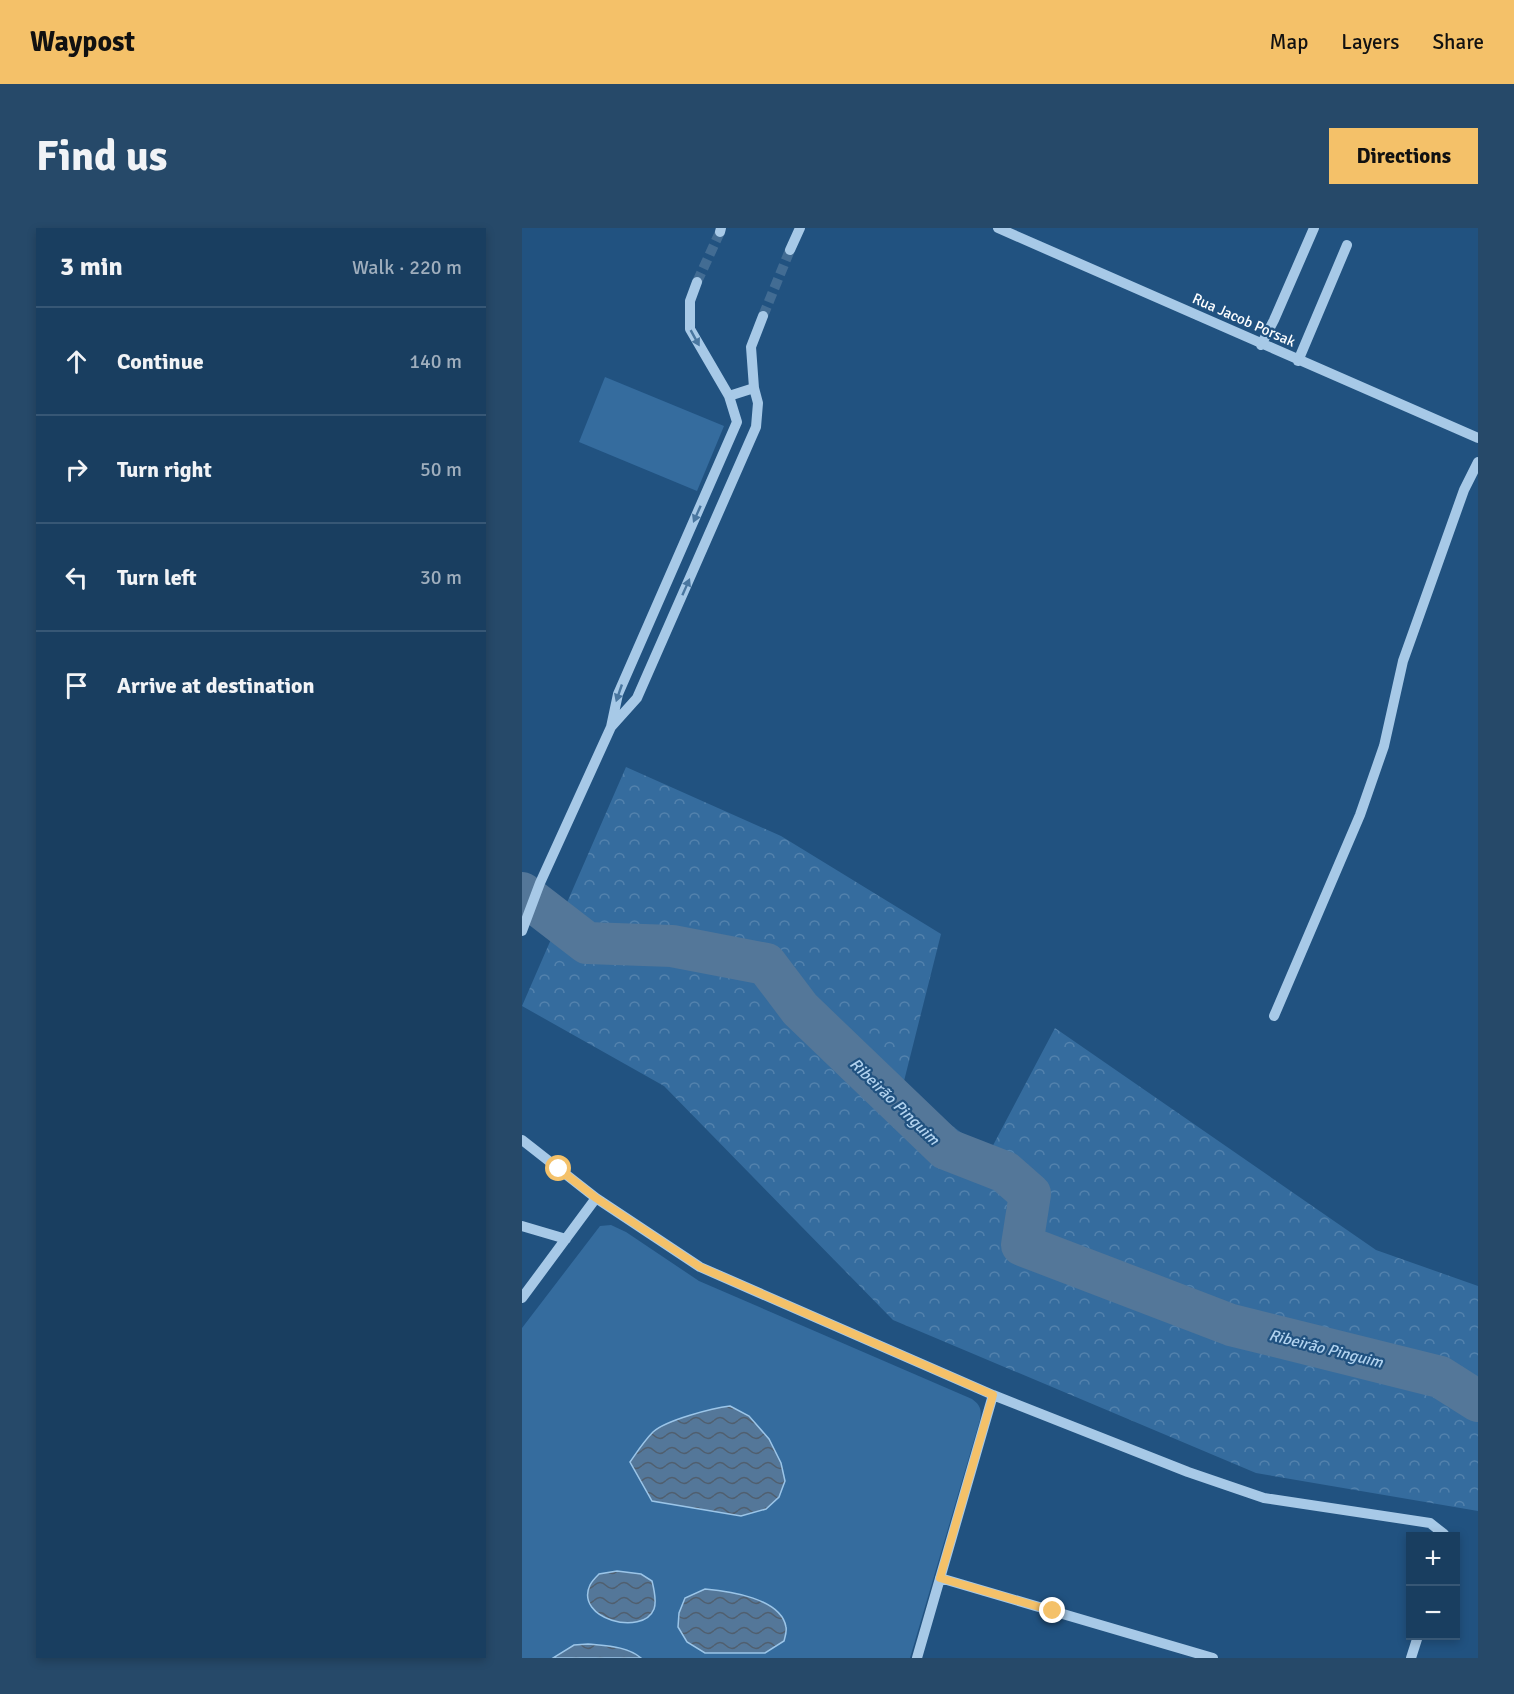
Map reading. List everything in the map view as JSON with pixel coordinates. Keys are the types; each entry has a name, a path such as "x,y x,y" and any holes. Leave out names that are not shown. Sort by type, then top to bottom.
{"street":[{"name":"Rua Jacob Porsak","path":"998,228 1478,438"},
{"path":"1261,345 1314,228"},
{"path":"790,250 798,229"},
{"path":"1298,361 1347,245"},
{"path":"523,930 540,883 611,727 618,694 737,422 729,396 690,329 690,301 697,282"},
{"path":"611,727 637,698 756,427 758,403 754,388 751,347 762,316"},
{"path":"729,396 754,388"},
{"path":"1274,1016 1360,815 1384,746 1403,661 1464,490 1478,462"},
{"path":"522,1140 596,1198 700,1267 993,1395 1188,1472 1264,1498 1430,1523 1441,1532"},
{"path":"522,1298 596,1198"},
{"path":"522,1226 566,1239"},
{"path":"917,1658 993,1395"},
{"path":"940,1578 1213,1658"},
{"path":"1411,1658 1416,1640"}],"green space":[{"path":"605,377 724,426 697,491 579,442"},
{"path":"626,767 781,836 941,934 902,1089 989,1153 1055,1028 1376,1250 1478,1286 1478,1511 1256,1473 893,1320 664,1086 522,1006"},
{"path":"611,1225 626,1232 699,1281 972,1399 979,1405 980,1420 910,1658 522,1658 522,1328 600,1226"}],"water":[{"path":"730,1406 749,1416 769,1439 781,1463 785,1481 779,1497 766,1509 741,1516 652,1501 630,1462 647,1439 653,1432 668,1423"},
{"path":"617,1571 641,1574 652,1581 655,1606 647,1617 637,1622 625,1623 600,1615 592,1607 588,1597 592,1582 599,1574"},
{"path":"705,1589 739,1594 774,1609 782,1617 786,1627 784,1641 765,1653 705,1653 687,1642 678,1627 679,1613 685,1598"},
{"path":"588,1644 623,1649 641,1658 553,1658 574,1645"}],"waterway":[{"name":"Ribeirão Pinguim","path":"522,893 587,943 672,946 766,964 800,1009 946,1149 1005,1172 1030,1194 1022,1245 1231,1325 1440,1377 1478,1401"}],"tunnel":[{"path":"697,282 720,232"},
{"path":"763,316 790,250"}],"route":[{"path":"559,1169 596,1198 700,1267 993,1395 940,1578 1053,1611"}]}
